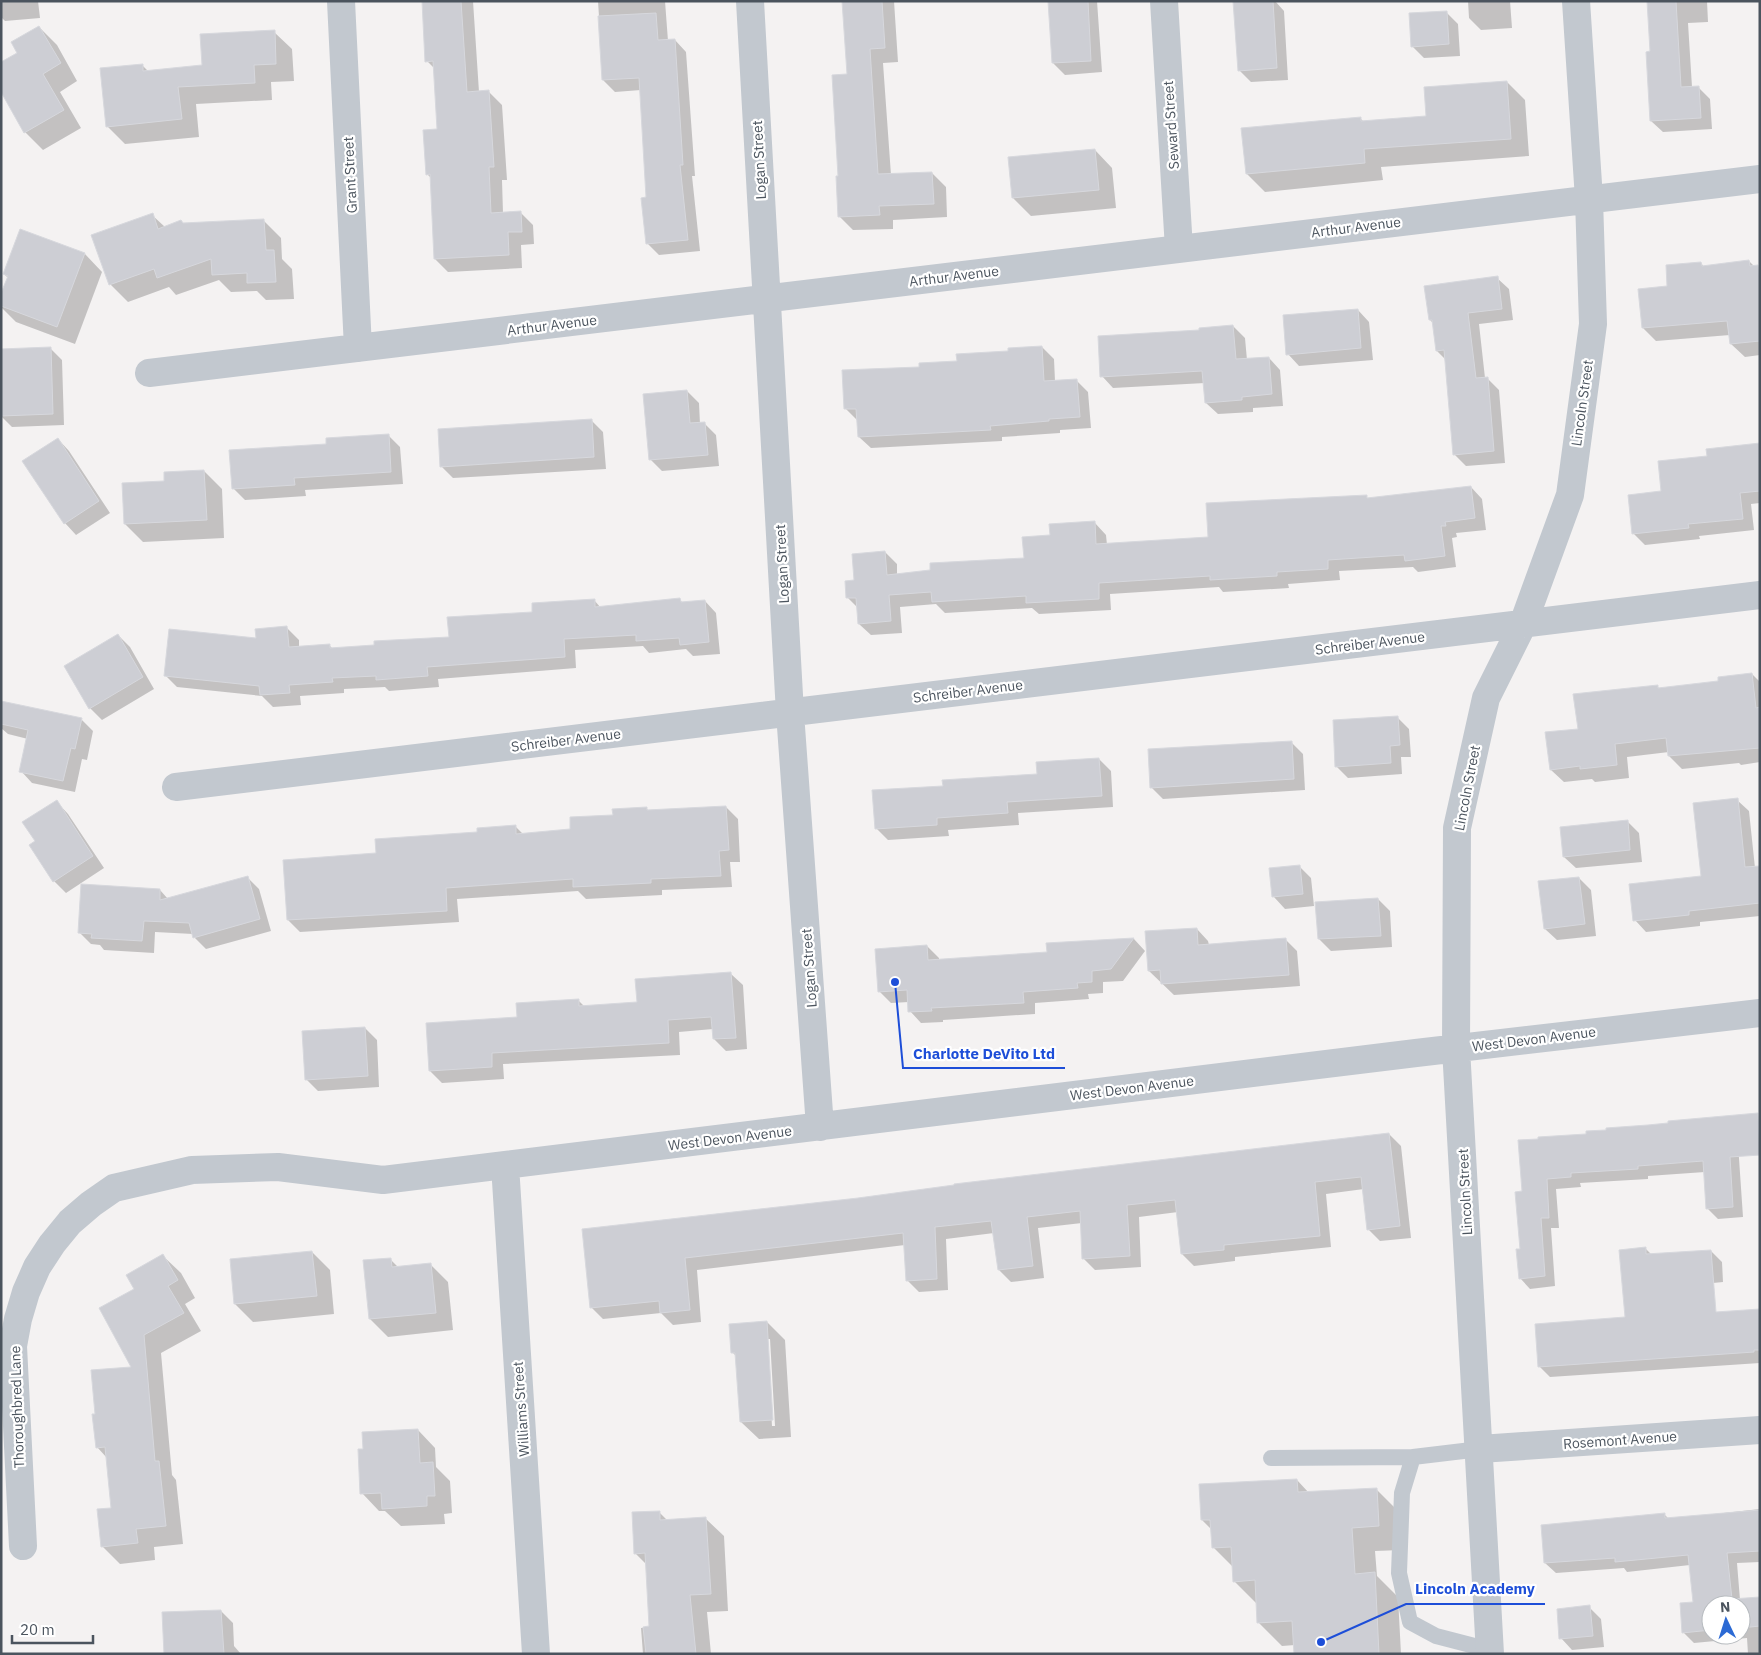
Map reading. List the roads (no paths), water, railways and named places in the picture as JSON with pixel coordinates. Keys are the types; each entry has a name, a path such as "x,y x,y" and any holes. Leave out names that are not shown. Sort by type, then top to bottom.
{"street":[{"name":"Grant Street","path":"341,1 358,348"},
{"name":"Logan Street","path":"750,1 790,713 820,1127"},
{"name":"Seward Street","path":"1164,1 1179,249"},
{"name":"Lincoln Street","path":"1490,1652 1456,1048 1457,828 1486,698 1523,624 1570,495 1593,324 1589,199 1576,1"},
{"name":"Arthur Avenue","path":"149,373 1760,178"},
{"name":"Schreiber Avenue","path":"176,787 1760,594"},
{"name":"West Devon Avenue","path":"505,1165 1456,1048 1760,1013"},
{"name":"Thoroughbred Lane","path":"23,1546 13,1346 18,1318 26,1292 37,1267 70,1222 91,1204 114,1188 192,1170 278,1167 383,1180 505,1165"},
{"name":"Williams Street","path":"505,1165 536,1654"},
{"name":"Rosemont Avenue","path":"1480,1449 1760,1430"}],"lane":[{"path":"1271,1458 1413,1457 1480,1449"},
{"path":"1413,1457 1402,1493 1399,1573 1410,1622 1436,1636 1490,1652"}],"place":[{"name":"Charlotte DeVito Ltd","path":"895,982"},
{"name":"Lincoln Academy","path":"1321,1642"}]}
